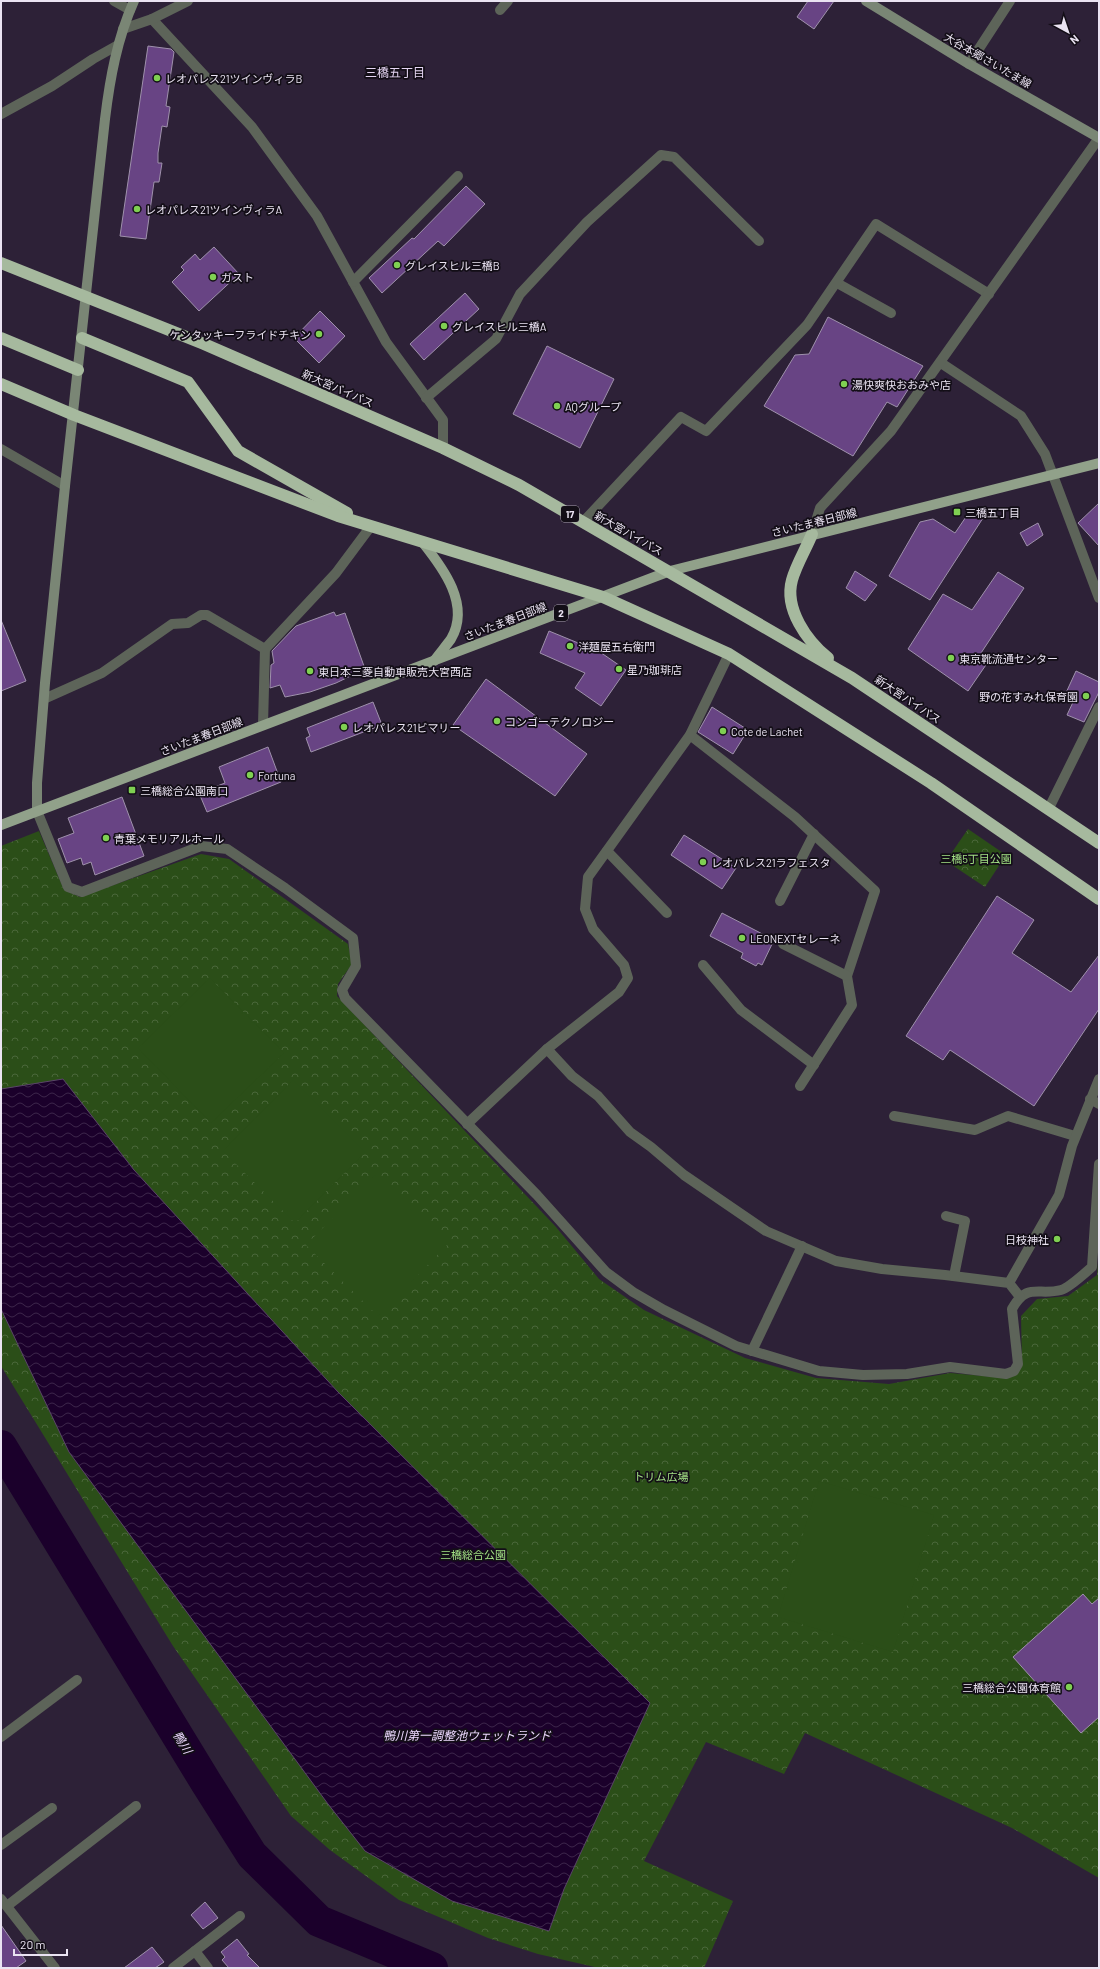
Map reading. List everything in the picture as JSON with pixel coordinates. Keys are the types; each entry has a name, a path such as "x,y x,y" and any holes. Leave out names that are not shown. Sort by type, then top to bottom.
{"highway":[{"name":"新大宮バイパス","path":"1,263 204,344 443,448 519,485 584,521 852,678 1049,808 1099,843"},
{"path":"1,338 78,370"},
{"path":"82,338 188,382 238,451 371,526"},
{"path":"1,384 74,415 338,516 603,597 729,654 931,783 1099,899"},
{"path":"812,534 792,580 792,606 802,628 819,651 852,678"}],"main road":[{"name":"さいたま春日部線","path":"1,825 670,571 812,534 1099,463"},
{"path":"424,543 445,571 453,586 456,604 457,622 451,638 434,661"}],"street":[{"path":"114,1 132,5 118,45 106,112 74,415 65,486 37,783 37,811 68,887 75,891 82,892 201,846 227,849 303,901 353,938 356,966 342,990 345,998 537,1195 606,1272 632,1292 664,1310 736,1346 819,1372 863,1375 907,1374 950,1366 1006,1374 1014,1371 1018,1364 1012,1309 1020,1297 1032,1291 1062,1290 1092,1268 1099,1164"},
{"path":"123,29 152,19 188,1"},
{"path":"500,10 508,1"},
{"name":"大谷本郷さいたま線","path":"866,1 970,64 1099,138"},
{"path":"970,64 1010,1"},
{"path":"152,19 252,127 317,216 386,342 443,420 443,448"},
{"path":"1,114 52,86 93,59 118,45"},
{"path":"812,534 820,508 891,431 941,363 1099,138"},
{"path":"426,398 496,339 520,294 587,222 661,155 674,157 759,241"},
{"path":"353,282 458,176"},
{"path":"584,521 681,417 706,431 807,325 876,224 989,294"},
{"path":"837,283 891,313"},
{"path":"941,363 1021,416 1045,454 1099,598"},
{"path":"1,449 65,486"},
{"path":"264,725 264,649 336,573 371,526"},
{"path":"44,700 102,673 172,624 188,623 201,615 207,615 264,649"},
{"path":"467,1124 547,1050 619,992 628,978 624,965 593,929 585,909 588,877 690,735 729,654"},
{"path":"1049,808 1099,707"},
{"path":"690,735 795,817 875,891 847,976 852,1005 800,1086"},
{"path":"780,901 814,834"},
{"path":"607,851 667,913"},
{"path":"783,944 847,976"},
{"path":"703,965 741,1010 814,1065"},
{"path":"547,1050 572,1076 598,1096 630,1132 652,1147 684,1175 766,1230 844,1262 882,1269 1009,1283 1020,1297"},
{"path":"1009,1283 1059,1195 1075,1136 1099,1079"},
{"path":"1090,1099 1099,1104"},
{"path":"894,1116 975,1130 1008,1116 1075,1136"},
{"path":"946,1216 965,1222 954,1276"},
{"path":"752,1351 802,1246"},
{"path":"1,1737 77,1680"},
{"path":"55,1968 4,1902 136,1806"},
{"path":"1,1846 52,1808"},
{"path":"173,1968 240,1916"},
{"path":"195,1951 208,1968"}],"green space":[{"name":"三橋5丁目公園","path":"968,829 1006,855 985,887 946,861"},
{"name":"三橋総合公園","path":"39,831 64,890 80,897 201,854 229,859 348,944 352,964 338,984 337,996 556,1227 599,1279 644,1310 745,1358 816,1378 889,1384 950,1373 1006,1378 1022,1366 1021,1316 1037,1299 1068,1296 1097,1275 1099,1247 1099,1878 1012,1828 805,1733 784,1774 706,1742 644,1861 733,1901 704,1968 599,1968 538,1954 488,1938 399,1900 330,1850 291,1816 173,1646 1,1366 1,846"},
{"path":"210,978 284,1053 211,1123 138,1048"},
{"path":"293,1080 365,1152 295,1223 223,1151"},
{"path":"375,1175 447,1245 378,1316 306,1245"},
{"path":"819,1481 934,1515 893,1652 778,1617"}],"water":[{"name":"鴨川第一調整池ウェットランド","path":"63,1079 134,1170 338,1392 650,1703 564,1889 549,1931 452,1901 365,1851 328,1804 69,1452 1,1309 1,1089"}],"building":[{"path":"808,1 834,1 814,29 797,17"},
{"path":"148,46 171,49 174,52 166,106 170,107 167,127 162,126 158,153 158,163 162,163 159,182 154,182 146,239 120,236"},
{"path":"466,186 485,204 444,246 438,241 382,293 369,278 412,238 414,239"},
{"path":"214,247 239,274 199,311 172,282 184,270 181,267 195,254 200,260"},
{"name":"グレイスヒル三橋A","path":"465,293 479,309 424,360 410,344"},
{"path":"320,311 345,336 319,363 294,338"},
{"name":"湯快爽快おおみや店","path":"828,317 923,366 897,407 887,402 853,456 764,406 795,355 809,354"},
{"path":"547,346 614,379 580,448 513,414"},
{"path":"1099,503 1099,546 1078,523"},
{"path":"970,511 983,518 930,600 889,576 920,522 933,519 955,533"},
{"path":"1038,523 1043,535 1027,546 1020,533"},
{"path":"855,571 877,585 865,601 846,588"},
{"path":"998,572 1024,588 981,653 990,659 968,691 908,649 943,594 972,610"},
{"path":"334,612 336,616 345,613 365,669 336,683 310,692 285,697 280,685 270,688 271,665 274,663 272,651 296,626"},
{"path":"1,620 26,681 1,691"},
{"path":"549,631 600,652 626,670 601,706 575,688 585,673 540,653"},
{"path":"1076,671 1099,682 1099,692 1084,722 1067,715 1074,700 1065,695"},
{"path":"486,679 587,754 555,796 453,725"},
{"name":"レオパレス21ビマリー","path":"373,702 382,725 311,752 306,738 310,736 307,728"},
{"name":"Cote de Lachet","path":"712,707 748,730 733,754 698,732"},
{"name":"Fortuna","path":"268,747 281,782 207,812 199,793 225,783 219,767"},
{"path":"122,797 144,856 95,875 91,862 83,865 81,858 67,863 58,839 74,833 68,818"},
{"name":"レオパレス21ラフェスタ","path":"684,835 736,868 722,889 671,855"},
{"path":"997,896 1034,920 1012,953 1071,992 1099,955 1099,1009 1034,1106 950,1050 943,1060 906,1036"},
{"name":"LEONEXTセレーネ","path":"722,913 774,940 762,965 758,963 756,966 741,958 743,953 710,936"},
{"name":"三橋総合公園体育館","path":"1083,1594 1092,1604 1099,1598 1099,1717 1081,1733 1013,1657"},
{"path":"205,1902 218,1918 203,1929 191,1915"},
{"path":"1,1925 26,1961 16,1968 1,1968"},
{"path":"237,1939 249,1954 247,1955 260,1968 229,1968 222,1960 225,1957 221,1952"},
{"path":"152,1947 164,1962 155,1968 124,1968"}],"waterway":[{"name":"鴨川","path":"1,1446 207,1784 252,1855 319,1921 432,1968"}],"place":[{"name":"レオパレス21ツインヴィラB","path":"157,78"},
{"name":"レオパレス21ツインヴィラA","path":"137,209"},
{"name":"グレイスヒル三橋B","path":"397,265"},
{"name":"ガスト","path":"213,277"},
{"name":"グレイスヒル三橋A","path":"444,326"},
{"name":"ケンタッキーフライドチキン","path":"319,334"},
{"name":"湯快爽快おおみや店","path":"844,384"},
{"name":"AQグループ","path":"557,406"},
{"name":"三橋五丁目","path":"957,512"},
{"name":"洋麺屋五右衛門","path":"570,646"},
{"name":"東京靴流通センター","path":"951,658"},
{"name":"星乃珈琲店","path":"619,669"},
{"name":"東日本三菱自動車販売大宮西店","path":"310,671"},
{"name":"野の花すみれ保育園","path":"1086,696"},
{"name":"コンゴーテクノロジー","path":"497,721"},
{"name":"レオパレス21ビマリー","path":"344,727"},
{"name":"Cote de Lachet","path":"723,731"},
{"name":"Fortuna","path":"250,775"},
{"name":"三橋総合公園南口","path":"132,790"},
{"name":"青葉メモリアルホール","path":"106,838"},
{"name":"レオパレス21ラフェスタ","path":"703,862"},
{"name":"LEONEXTセレーネ","path":"742,938"},
{"name":"日枝神社","path":"1057,1239"},
{"name":"三橋総合公園体育館","path":"1069,1687"}],"district":[{"name":"三橋五丁目","path":"395,72"}],"park label":[{"name":"トリム広場","path":"661,1476"}]}
